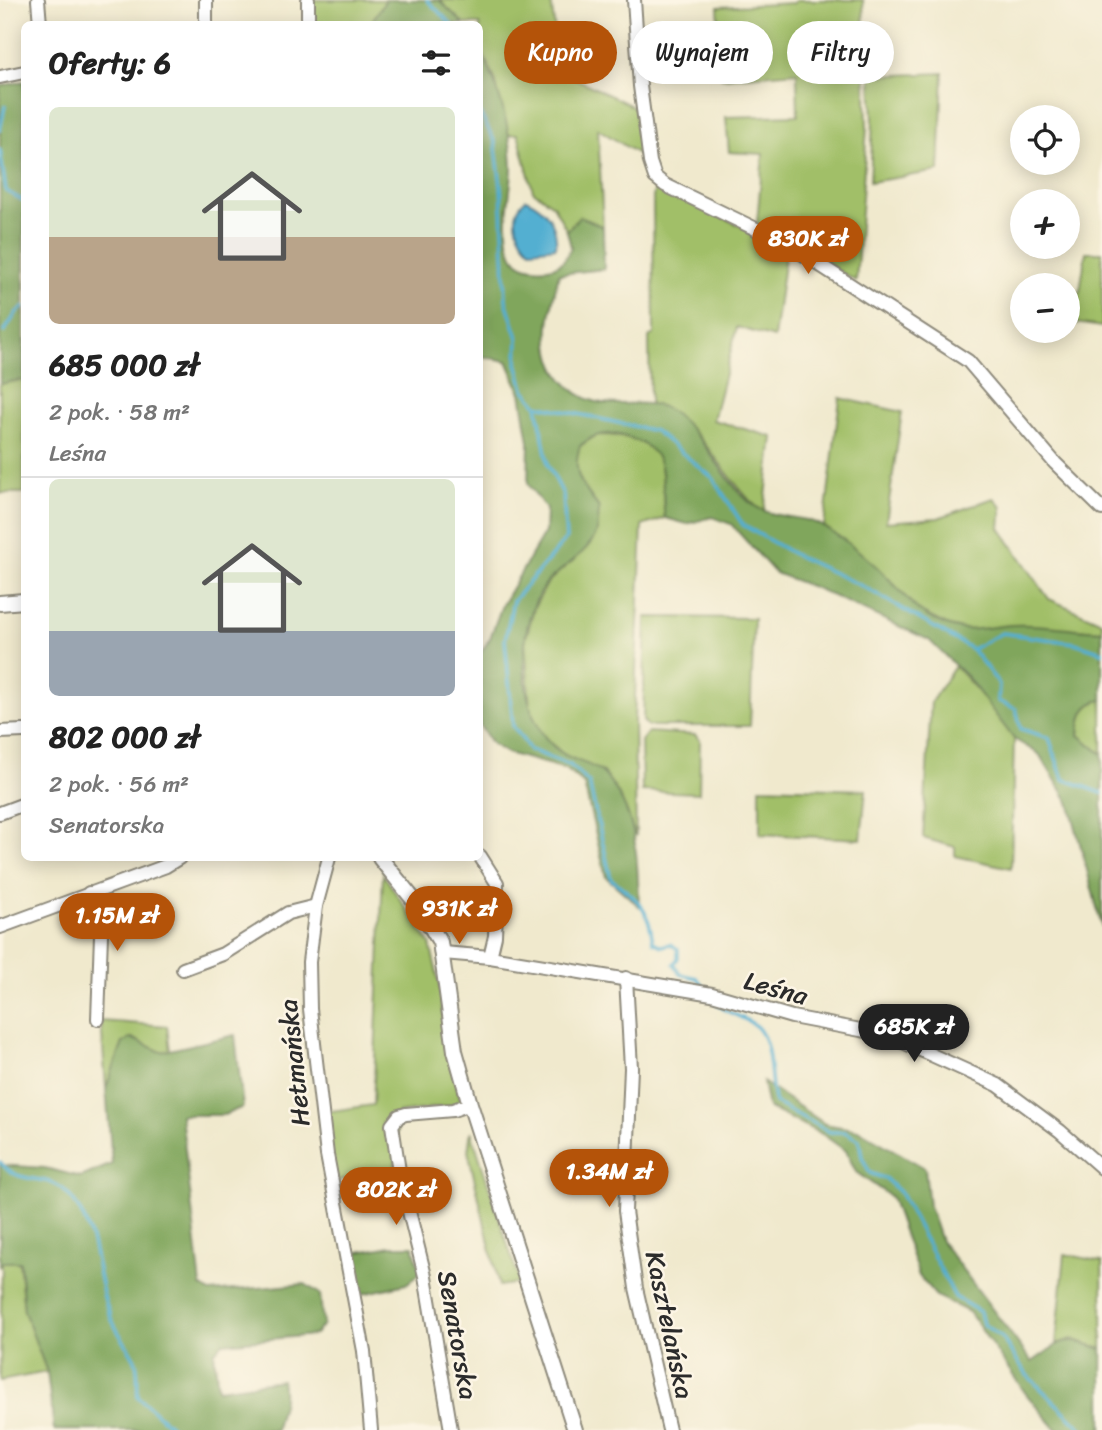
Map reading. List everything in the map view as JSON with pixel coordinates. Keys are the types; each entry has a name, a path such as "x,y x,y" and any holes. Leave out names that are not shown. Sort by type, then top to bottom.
{"street":[{"path":"38,0 40,21"},
{"path":"206,0 206,21"},
{"path":"308,0 308,21"},
{"path":"634,0 640,86 650,162 655,177 665,186 789,245 968,361 1055,463 1102,509"},
{"path":"0,77 21,73"},
{"path":"0,603 21,601"},
{"path":"0,732 21,732"},
{"path":"0,813 21,805"},
{"path":"0,927 174,861"},
{"name":"Hetmańska","path":"328,861 316,906 308,977 314,1053 336,1213 359,1314 371,1430"},
{"path":"382,861 424,915 443,953 455,1051 575,1430"},
{"path":"483,861 497,883 495,936 489,957"},
{"path":"89,893 101,935 98,1019"},
{"path":"183,969 223,954 288,914 316,906"},
{"name":"Leśna","path":"443,953 489,957 626,978 706,993 792,1017 872,1032 928,1051 998,1085 1060,1131 1102,1168"},
{"name":"Kasztelańska","path":"626,978 631,1069 625,1211 636,1288 669,1430"},
{"name":"Senatorska","path":"451,1430 428,1287 399,1171 392,1125 400,1116 406,1114 453,1110 470,1104"}],"green space":[{"path":"311,0 386,0 372,21 311,21"},
{"path":"386,0 439,0 461,21 372,21"},
{"path":"439,0 551,0 554,21 504,21 504,84 587,84 638,109 643,157 598,129 603,227 580,217 567,231 553,205 533,191 518,134 507,135 495,79 483,54 483,21 461,21"},
{"path":"795,0 863,0 864,21 787,21 787,73 773,74 773,21 719,21 718,7 794,3"},
{"path":"483,55 497,91 509,137 512,167 507,236 514,257 518,262 530,267 558,265 571,247 567,231 580,216 603,227 604,269 559,274 550,315 549,343 556,369 564,381 592,400 647,404 672,412 693,431 735,487 754,505 764,511 806,520 826,528 869,560 916,608 938,622 966,629 1023,625 1102,631 1102,700 1091,704 1084,712 1079,735 1102,754 1102,927 1069,802 1039,754 1014,739 968,678 929,640 818,589 775,573 731,524 712,517 687,524 665,518 662,475 656,456 643,444 607,434 591,438 580,446 577,464 583,486 599,508 597,531 587,547 550,579 540,592 527,627 524,658 530,707 544,735 554,747 567,756 592,766 605,775 624,806 634,837 639,906 606,877 584,784 566,769 507,753 492,744 483,730 483,649 502,605 545,532 546,509 528,484 529,442 521,393 507,361 483,357"},
{"path":"943,73 939,171 870,182 873,120 871,84 894,84 894,75"},
{"path":"21,82 21,381 0,384 0,86"},
{"path":"797,84 866,84 867,127 856,281 757,223 763,154 729,152 726,117 798,115"},
{"path":"658,186 786,248 774,338 737,327 713,420 773,437 764,513 736,485 699,437 668,412 650,404 649,337 654,334 653,197"},
{"path":"1086,252 1102,252 1102,327 1080,324 1080,291"},
{"path":"21,380 21,493 0,493 0,384"},
{"path":"840,398 902,412 886,522 938,518 994,498 1002,507 1000,528 1049,599 1102,622 1102,631 1012,625 974,632 949,626 912,608 892,582 824,526"},
{"path":"597,435 636,440 645,445 653,450 658,458 662,473 665,518 642,526 634,720 636,836 619,796 603,772 564,755 541,734 530,709 525,642 534,608 548,582 582,552 599,508 583,486 574,465 580,446"},
{"path":"646,617 754,618 750,726 648,726 643,721"},
{"path":"955,666 994,709 1014,739 1011,868 955,856 955,847 923,838 931,702"},
{"path":"1102,700 1102,754 1079,735 1084,712 1091,704"},
{"path":"648,732 695,735 700,740 699,793 642,791 641,741"},
{"path":"760,787 866,790 861,839 760,834"},
{"path":"383,874 430,944 439,982 446,1048 462,1104 398,1113 395,1171 334,1181 324,1112 373,1105"},
{"path":"101,1021 167,1026 170,1051 161,1052 132,1038 123,1043 106,1088"},
{"path":"235,1035 243,1107 224,1115 181,1115 201,1286 210,1292 305,1284 320,1294 323,1325 314,1335 223,1343 214,1352 218,1389 282,1380 283,1401 276,1430 54,1430 47,1372 24,1311 20,1262 3,1262 0,1265 0,1165 45,1168 81,1177 112,1164 106,1088 123,1043 131,1038 161,1052"},
{"path":"763,1082 825,1124 858,1130 925,1168 929,1206 941,1241 1032,1362 1065,1342 1079,1342 1102,1349 1102,1430 1057,1430 1026,1394 969,1312 936,1296 919,1276 891,1197 856,1172 846,1151 822,1134 768,1108"},
{"path":"471,1131 520,1283 499,1286 468,1151"},
{"path":"391,1246 413,1246 421,1273 406,1284 358,1295 349,1257 354,1253"},
{"path":"1065,1254 1102,1262 1102,1349 1072,1339 1056,1344"},
{"path":"2,1262 19,1262 24,1311 47,1372 0,1381"}],"water":[{"path":"526,199 545,212 553,224 556,247 531,250 522,239 516,218 520,205"}],"waterway":[{"path":"427,0 448,21"},
{"path":"0,130 5,106"},
{"path":"483,119 495,142 501,186 506,301 518,338 517,363 524,389 537,405 548,465 563,494 566,539 513,601 505,640 513,726 530,750 570,765 589,783 611,879 641,905 649,921 653,942 662,946 670,944 678,949 678,958 674,964 680,974 697,978 705,988"},
{"path":"0,150 6,191 21,199"},
{"path":"4,332 21,309"},
{"path":"537,405 655,431 713,478 743,525 795,555 864,587 972,649 999,684 998,701 1016,709 1021,729 1049,738 1063,779 1102,793"},
{"path":"972,649 1002,633 1075,643 1102,652"},
{"path":"711,997 720,1007 760,1030 767,1049 775,1103 830,1132 845,1132 859,1140 862,1157 870,1173 886,1179 901,1194 955,1297 980,1312 983,1324 1002,1338 1027,1375 1083,1430"},
{"path":"0,1162 16,1175 58,1186 76,1205 90,1234 109,1313 135,1360 138,1397 175,1430"}]}
